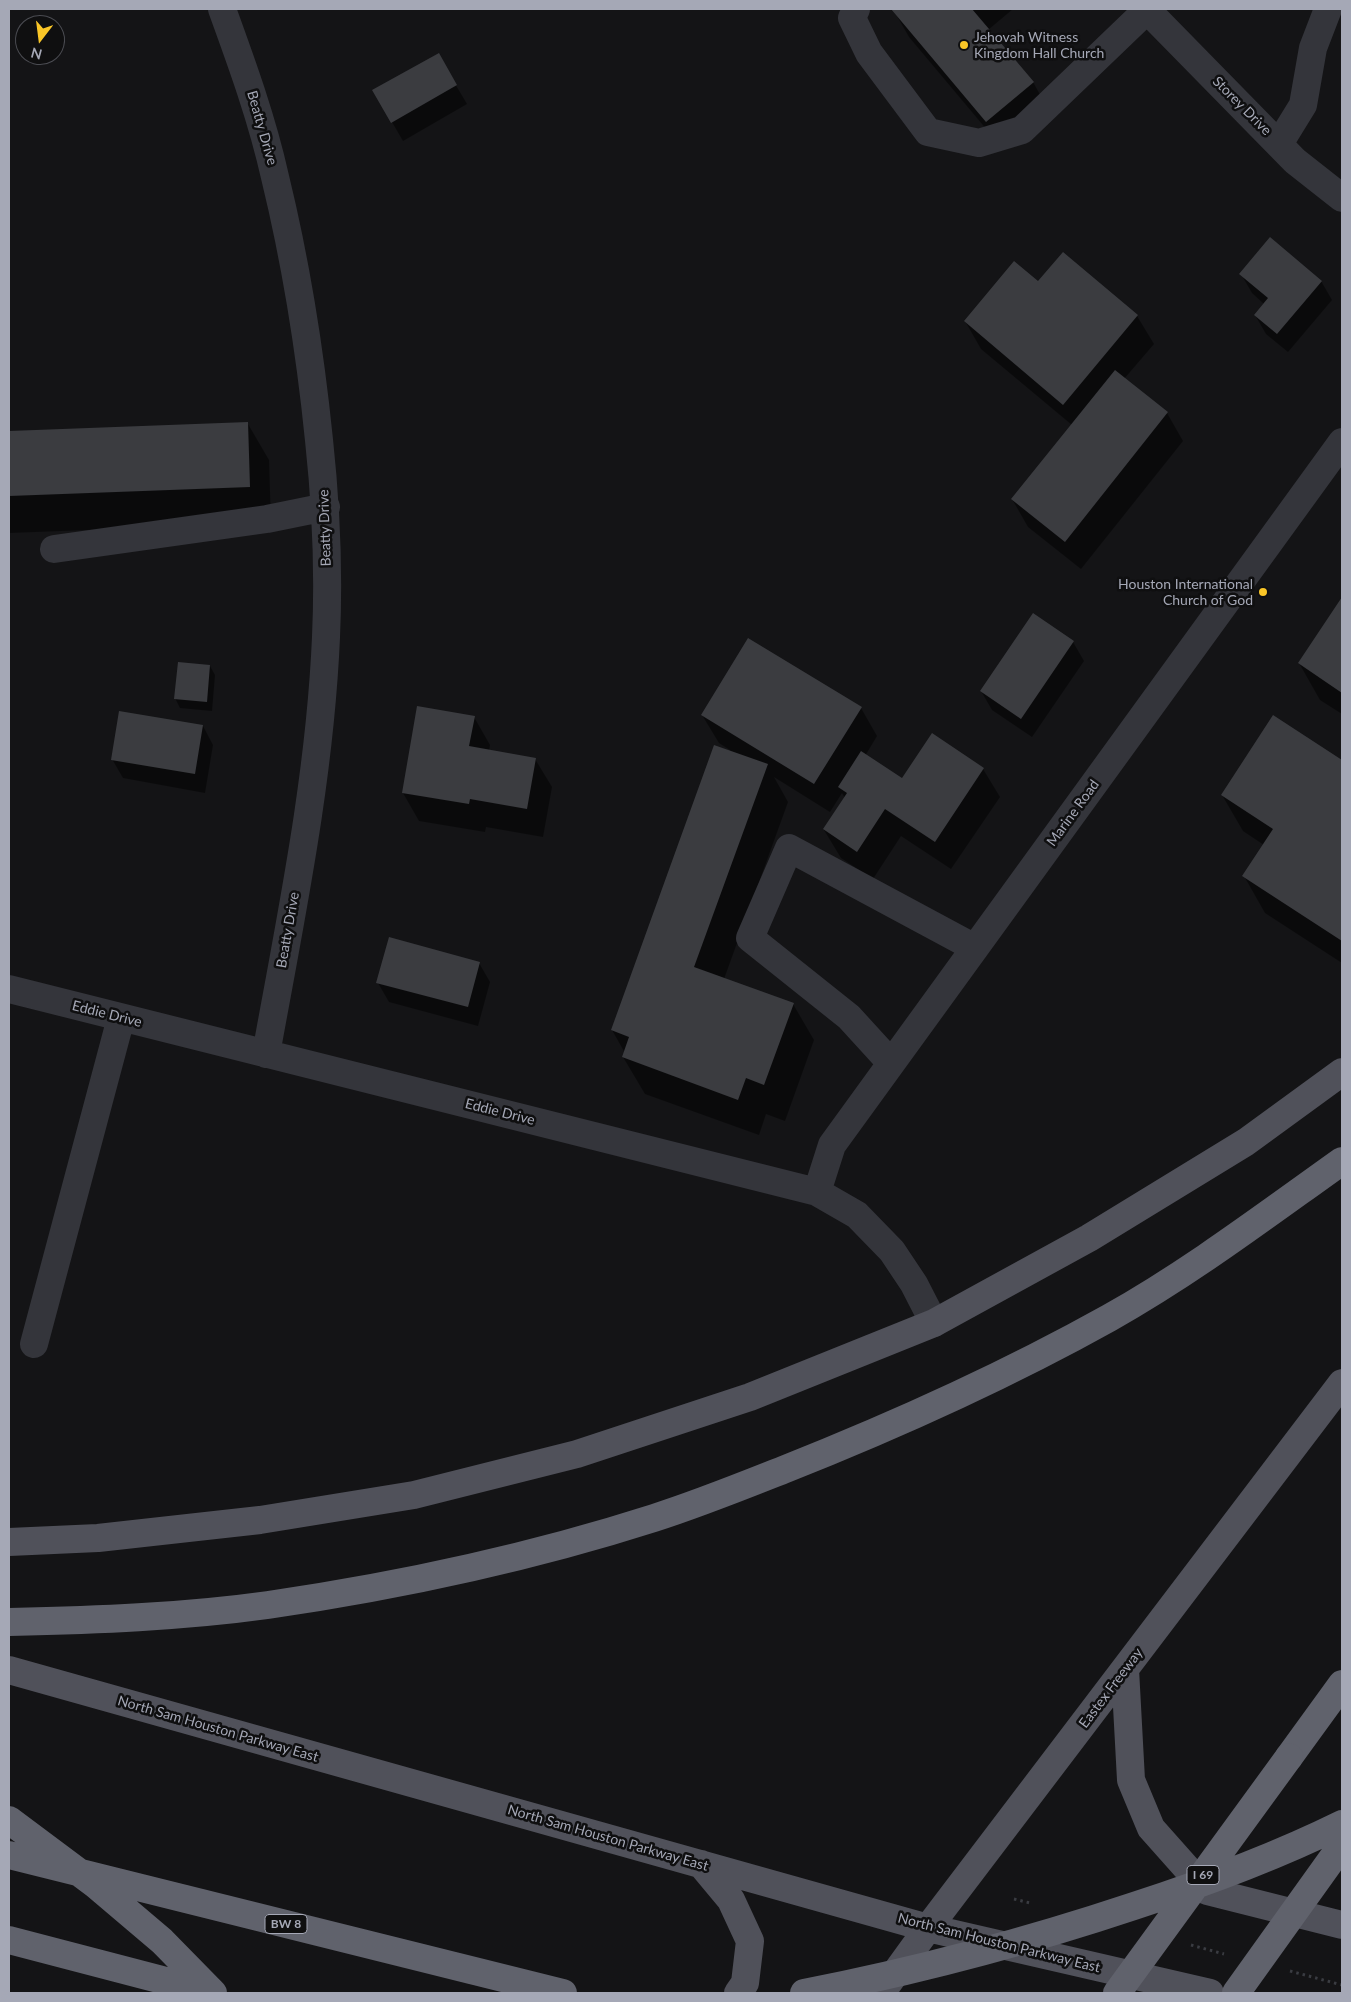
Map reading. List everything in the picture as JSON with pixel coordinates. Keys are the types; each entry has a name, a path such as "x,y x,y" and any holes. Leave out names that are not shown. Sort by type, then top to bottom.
{"highway":[{"path":"9,1622 165,1615 264,1605 367,1589 570,1543 656,1518 834,1450 1047,1351 1112,1317 1196,1264 1342,1161"},
{"name":"I 69","path":"1117,1993 1342,1684"},
{"path":"9,1820 103,1891 162,1941 213,1993"},
{"path":"804,1993 955,1960 1089,1921 1215,1879 1342,1824"},
{"path":"1236,1993 1342,1845"},
{"name":"BW 8","path":"9,1855 563,1993"},
{"path":"9,1940 213,1993"}],"main road":[{"path":"9,1542 98,1538 241,1522 414,1495 577,1454 750,1396 934,1323 1088,1238 1246,1142 1342,1072"},
{"name":"Eastex Freeway","path":"881,1993 928,1928 1342,1383"},
{"path":"1125,1669 1131,1780 1151,1828 1206,1891 1342,1925"},
{"name":"North Sam Houston Parkway East","path":"9,1670 928,1928 1210,1993"},
{"path":"701,1864 731,1900 750,1941 745,1983 738,1993"}],"street":[{"name":"Beatty Drive","path":"222,9 248,81 275,175 300,292 315,400 326,507 326,635 319,735 308,820 266,1054"},
{"path":"856,9 852,18 869,53 928,132 979,143 1022,130 1147,10"},
{"path":"1279,144 1303,105 1313,48 1328,9"},
{"name":"Storey Drive","path":"1147,10 1295,161 1342,198"},
{"name":"Marine Road","path":"817,1192 832,1145 1342,442"},
{"path":"54,549 267,519 326,507"},
{"path":"891,1063 848,1017 750,938 790,848 975,948"},
{"name":"Eddie Drive","path":"9,989 817,1192 857,1215 892,1251 914,1284 934,1323"},
{"path":"34,1344 121,1018"}],"building":[{"path":"891,9 972,9 1034,82 986,122"},
{"path":"439,53 457,85 391,123 372,90"},
{"path":"1270,237 1322,281 1277,334 1254,315 1268,298 1239,274"},
{"path":"1063,252 1138,315 1063,405 964,321 1014,261 1038,281"},
{"path":"1115,370 1168,412 1065,542 1011,499"},
{"path":"248,422 250,487 9,496 9,431"},
{"path":"1342,597 1342,693 1298,663"},
{"path":"1033,613 1074,641 1021,719 980,691"},
{"path":"748,638 862,707 814,784 701,715"},
{"path":"178,662 210,665 207,702 174,699"},
{"path":"417,706 475,716 469,746 536,758 527,809 470,799 469,804 402,793"},
{"path":"119,711 203,725 195,774 111,760"},
{"path":"1273,715 1342,760 1342,941 1242,876 1273,829 1221,795"},
{"path":"932,733 984,768 935,842 885,809 857,852 823,829 847,793 838,787 861,751 902,778"},
{"path":"714,745 768,764 694,967 794,1003 764,1085 746,1078 738,1100 622,1057 629,1037 611,1030"},
{"path":"389,937 480,962 468,1007 376,983"}],"place":[{"name":"Jehovah Witness Kingdom Hall Church","path":"964,45"},
{"name":"Houston International Church of God","path":"1263,592"}]}
